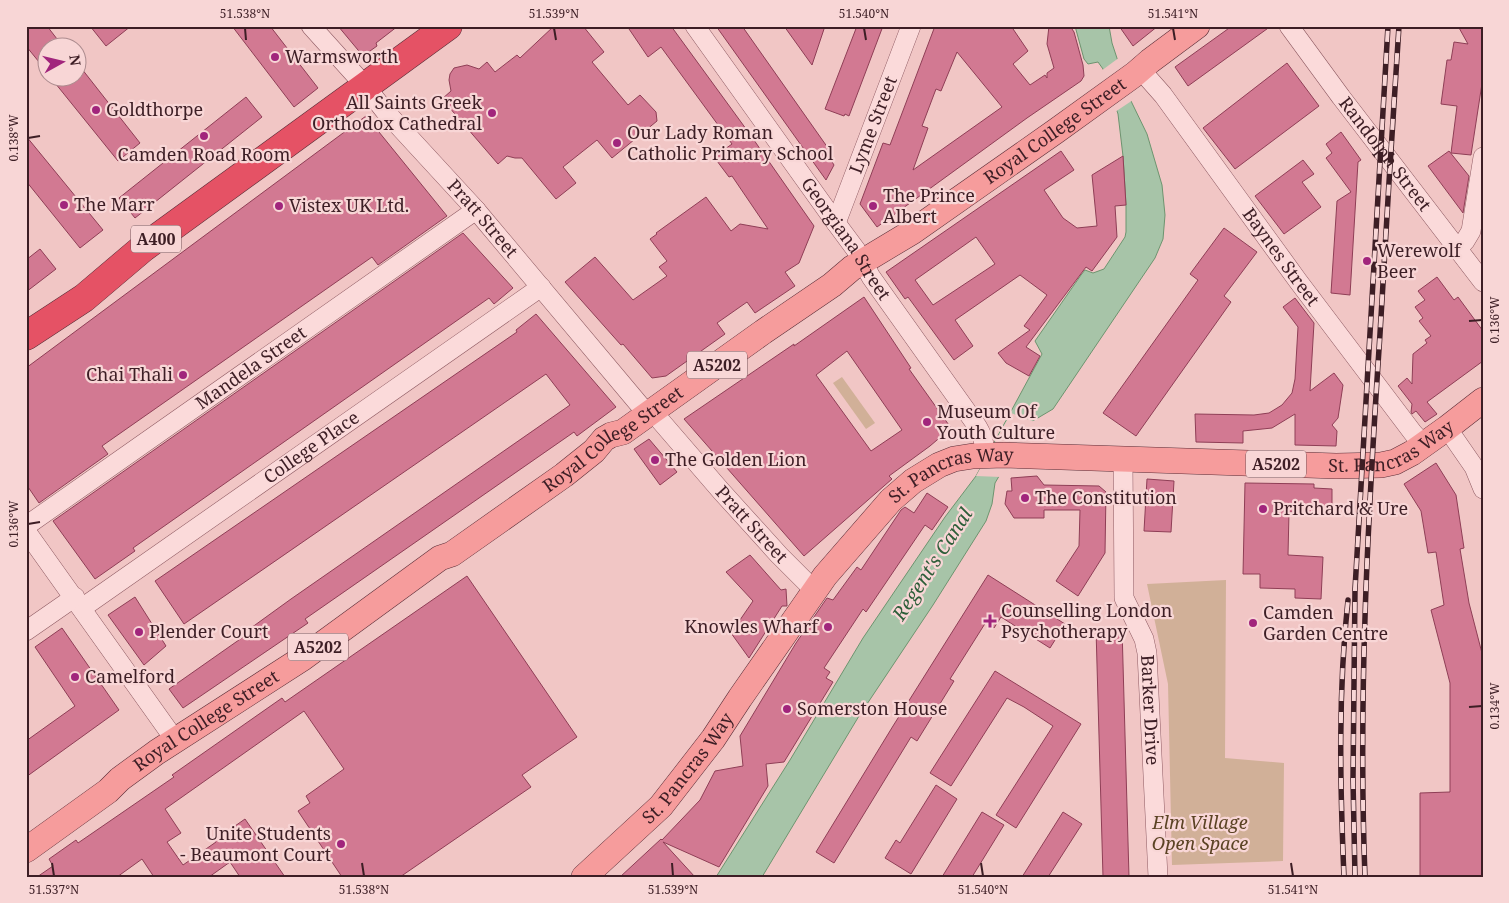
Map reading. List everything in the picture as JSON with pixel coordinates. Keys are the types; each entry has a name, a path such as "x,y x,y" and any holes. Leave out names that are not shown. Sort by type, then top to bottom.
{"highway":[{"name":"A400","path":"26,336 84,298 143,248 448,26"}],"main road":[{"name":"Royal College Street","path":"26,850 175,740 302,658 440,558 452,554 564,475 604,439 610,435 622,432 832,285 862,261 891,246 912,232 1137,72 1198,26"},
{"name":"St. Pancras Way","path":"584,877 661,806 713,739 815,591 866,527 908,484 939,465 964,457 1024,456 1367,466 1395,462 1412,453 1448,428 1483,400"}],"street":[{"name":"Pratt Street","path":"311,26 366,87 380,106 476,210 650,413 779,555 815,591"},
{"name":"Georgiana Street","path":"695,26 856,250 871,277 982,434 986,456"},
{"name":"Lyme Street","path":"836,223 911,26"},
{"name":"Randolph Street","path":"1289,26 1483,282"},
{"name":"Baynes Street","path":"1137,72 1163,95 1298,281 1424,445"},
{"path":"1458,249 1471,231 1483,157"},
{"name":"Mandela Street","path":"26,526 476,210"},
{"name":"College Place","path":"26,631 78,603 541,287"},
{"path":"1448,428 1474,467 1483,490"},
{"name":"Barker Drive","path":"1123,459 1124,598 1144,639 1147,653 1158,877"},
{"path":"26,531 175,740"}],"green space":[{"path":"842,377 875,423 866,429 833,383"},
{"name":"Elm Village Open Space","path":"1226,580 1225,758 1284,763 1283,861 1172,865 1168,684 1147,584"}],"water":[{"name":"Regent's Canal","path":"1075,26 1109,26 1112,43 1131,101 1147,134 1162,185 1165,215 1163,239 1155,258 1053,409 1031,422 995,483 992,504 986,521 859,716 762,877 716,877 790,760 863,638 945,517 976,476 1042,354 1035,341 1085,270 1093,273 1104,269 1125,237 1126,205 1118,114 1103,69 1098,62 1088,64 1084,59"}],"pier":[{"path":"1120,57 1133,100 1115,112 1101,71"},
{"path":"1011,413 1035,422 1001,477 976,476"}],"building":[{"path":"26,26 47,26 56,38 38,38 38,61 26,46"},
{"path":"90,26 131,26 106,46"},
{"name":"Warmsworth","path":"232,26 270,26 318,88 294,107"},
{"path":"338,26 398,26 376,43 377,46 363,56"},
{"path":"554,26 583,26 604,52 592,62 628,105 640,95 656,112 657,121 612,158 597,140 563,167 576,183 556,199 522,158 507,156 498,164 442,99 451,91 449,80 454,68 467,65 479,69 487,62 495,72 517,55 520,58"},
{"path":"627,26 671,26 814,226 799,263 785,272 795,286 755,313 747,302 717,323 725,334 666,376 652,378 565,282 595,257 633,300 667,276 659,267 667,261 650,239 706,197 731,231 740,224 768,229 732,176 729,177 714,157 732,144 661,47 648,57"},
{"path":"716,26 742,26 828,148 825,151 834,165 826,180"},
{"path":"784,26 825,26 812,65"},
{"path":"857,26 883,26 849,116 845,114 844,116 825,109"},
{"path":"935,26 1011,26 1028,51 1013,64 1030,85 1045,75 1047,78 1047,73 1054,68 1047,44 1049,26 1070,26 1074,32 1083,65 1084,76 1081,81 877,227 860,204 883,143 890,145","holes":["957,52 1002,107 913,170 928,128 922,126 936,89 941,91"]},
{"path":"1119,26 1158,26 1133,46"},
{"path":"1232,26 1271,26 1188,86 1175,67"},
{"path":"1458,26 1483,26 1483,77 1471,155 1451,153 1457,106 1441,104 1447,60 1451,60 1454,42 1468,44"},
{"path":"1287,63 1319,106 1235,169 1203,128"},
{"name":"Goldthorpe","path":"88,77 140,143 118,161 59,88 88,88"},
{"path":"246,97 262,117 135,218 119,198"},
{"path":"366,116 447,216 378,265 372,257 102,446 108,454 39,503 26,484 26,368"},
{"path":"1341,132 1361,160 1358,162 1350,295 1331,293 1337,201 1351,192 1326,158 1332,153 1326,144"},
{"name":"The Marr","path":"26,136 103,230 80,248 26,181"},
{"path":"1061,151 1074,170 1044,190 1063,218 1077,228 1097,226 1092,175 1123,156 1126,205 1115,206 1117,237 1092,271 1086,267 1026,347 1040,356 1029,376 1006,363 998,353 1030,330 1024,326 1047,295 1020,275 955,320 973,346 954,360 908,297 905,299 886,272","holes":["976,237 995,264 933,305 915,280"]},
{"path":"1449,151 1469,176 1463,213 1428,166"},
{"path":"1303,160 1314,174 1302,182 1321,207 1284,234 1255,196"},
{"path":"1224,228 1257,252 1224,296 1231,302 1136,436 1103,413 1198,280 1190,274"},
{"path":"463,233 513,288 494,304 489,298 133,548 135,551 95,579 53,521"},
{"path":"40,249 56,269 26,292 26,260"},
{"path":"1437,277 1454,300 1458,297 1483,331 1483,361 1427,402 1437,414 1425,422 1416,411 1412,414 1412,404 1398,386 1407,378 1412,384 1413,354 1427,343 1425,340 1431,336 1419,321 1423,318 1415,307 1425,300 1418,291"},
{"path":"864,297 911,368 909,369 951,428 889,476 892,479 804,556 684,419 794,344 794,346","holes":["847,351 902,430 871,451 816,375"]},
{"path":"1295,298 1314,323 1310,391 1334,373 1343,385 1338,418 1332,425 1337,431 1336,446 1295,445 1295,414 1272,428 1243,431 1243,443 1196,442 1195,414 1254,415 1269,413 1282,405 1292,393 1295,379 1298,327 1283,307"},
{"path":"536,314 616,407 577,436 574,432 305,619 308,623 183,708 169,689 246,635 244,633 291,599 570,405 546,374 184,624 155,581 517,332 516,330"},
{"name":"The Golden Lion","path":"649,439 677,472 660,485 634,449"},
{"path":"1436,463 1456,495 1464,548 1460,549 1469,603 1483,657 1483,877 1420,877 1420,793 1450,792 1450,683 1431,610 1444,605 1436,552 1428,553 1421,511 1404,484"},
{"path":"1037,476 1044,485 1099,486 1106,492 1105,553 1078,596 1056,581 1079,546 1080,510 1044,510 1044,518 1014,518 1005,504 1007,491 1012,491 1011,478"},
{"path":"1147,479 1174,481 1171,532 1144,531"},
{"path":"1245,483 1314,484 1314,488 1332,489 1332,513 1289,512 1288,555 1323,557 1321,599 1295,598 1295,589 1260,588 1260,574 1243,574"},
{"path":"927,493 948,507 932,530 925,525 866,612 863,609 824,668 830,672 826,678 833,682 784,762 766,764 768,786 719,867 663,842 695,877 620,877 662,840 700,800 715,771 743,766 740,736 796,643 827,598 833,600 857,567 861,570 901,510 905,507 914,513"},
{"path":"750,555 781,590 786,589 787,606 782,606 749,658 731,633 753,601 726,572"},
{"path":"988,575 1065,624 1050,648 1001,617 994,628 986,622 950,679 954,681 917,741 911,737 834,863 816,852"},
{"path":"467,576 577,737 522,775 531,787 400,877 342,877 298,811 310,803 306,796 344,769 304,711 165,809 181,833 167,842 183,865 245,819 285,877 240,877 230,862 209,877 154,877 142,859 117,877 37,877 53,866 49,859 76,840 78,843 174,777 172,775 282,698 285,702"},
{"name":"Plender Court","path":"135,597 166,646 144,665 108,615"},
{"name":"Camelford","path":"62,628 119,710 26,777 26,741 75,706 35,647"},
{"path":"1122,628 1129,877 1103,877 1096,629"},
{"path":"995,671 1081,724 1016,828 996,815 1053,726 1024,707 1007,698 951,786 930,773"},
{"path":"936,785 957,799 911,874 885,858 896,840 900,843"},
{"path":"982,812 1004,825 972,877 942,877"},
{"path":"1063,812 1082,824 1048,877 1022,877"}],"railway":[{"path":"1355,877 1353,780 1355,589 1388,26"},
{"path":"1365,877 1363,809 1365,606 1399,26"},
{"path":"1344,877 1341,704 1348,600"}],"place":[{"name":"Warmsworth","path":"275,57"},
{"name":"Goldthorpe","path":"96,110"},
{"name":"All Saints Greek Orthodox Cathedral","path":"492,113"},
{"name":"Camden Road Room","path":"204,136"},
{"name":"Our Lady Roman Catholic Primary School","path":"617,143"},
{"name":"The Marr","path":"64,205"},
{"name":"Vistex UK Ltd.","path":"279,206"},
{"name":"The Prince Albert","path":"873,206"},
{"name":"Werewolf Beer","path":"1367,261"},
{"name":"Chai Thali","path":"183,375"},
{"name":"Museum Of Youth Culture","path":"927,422"},
{"name":"The Golden Lion","path":"655,460"},
{"name":"The Constitution","path":"1025,498"},
{"name":"Pritchard & Ure","path":"1263,509"},
{"name":"Counselling London Psychotherapy","path":"990,621"},
{"name":"Camden Garden Centre","path":"1253,623"},
{"name":"Knowles Wharf","path":"828,627"},
{"name":"Plender Court","path":"139,632"},
{"name":"Camelford","path":"75,677"},
{"name":"Somerston House","path":"787,709"},
{"name":"Unite Students - Beaumont Court","path":"341,844"}]}
